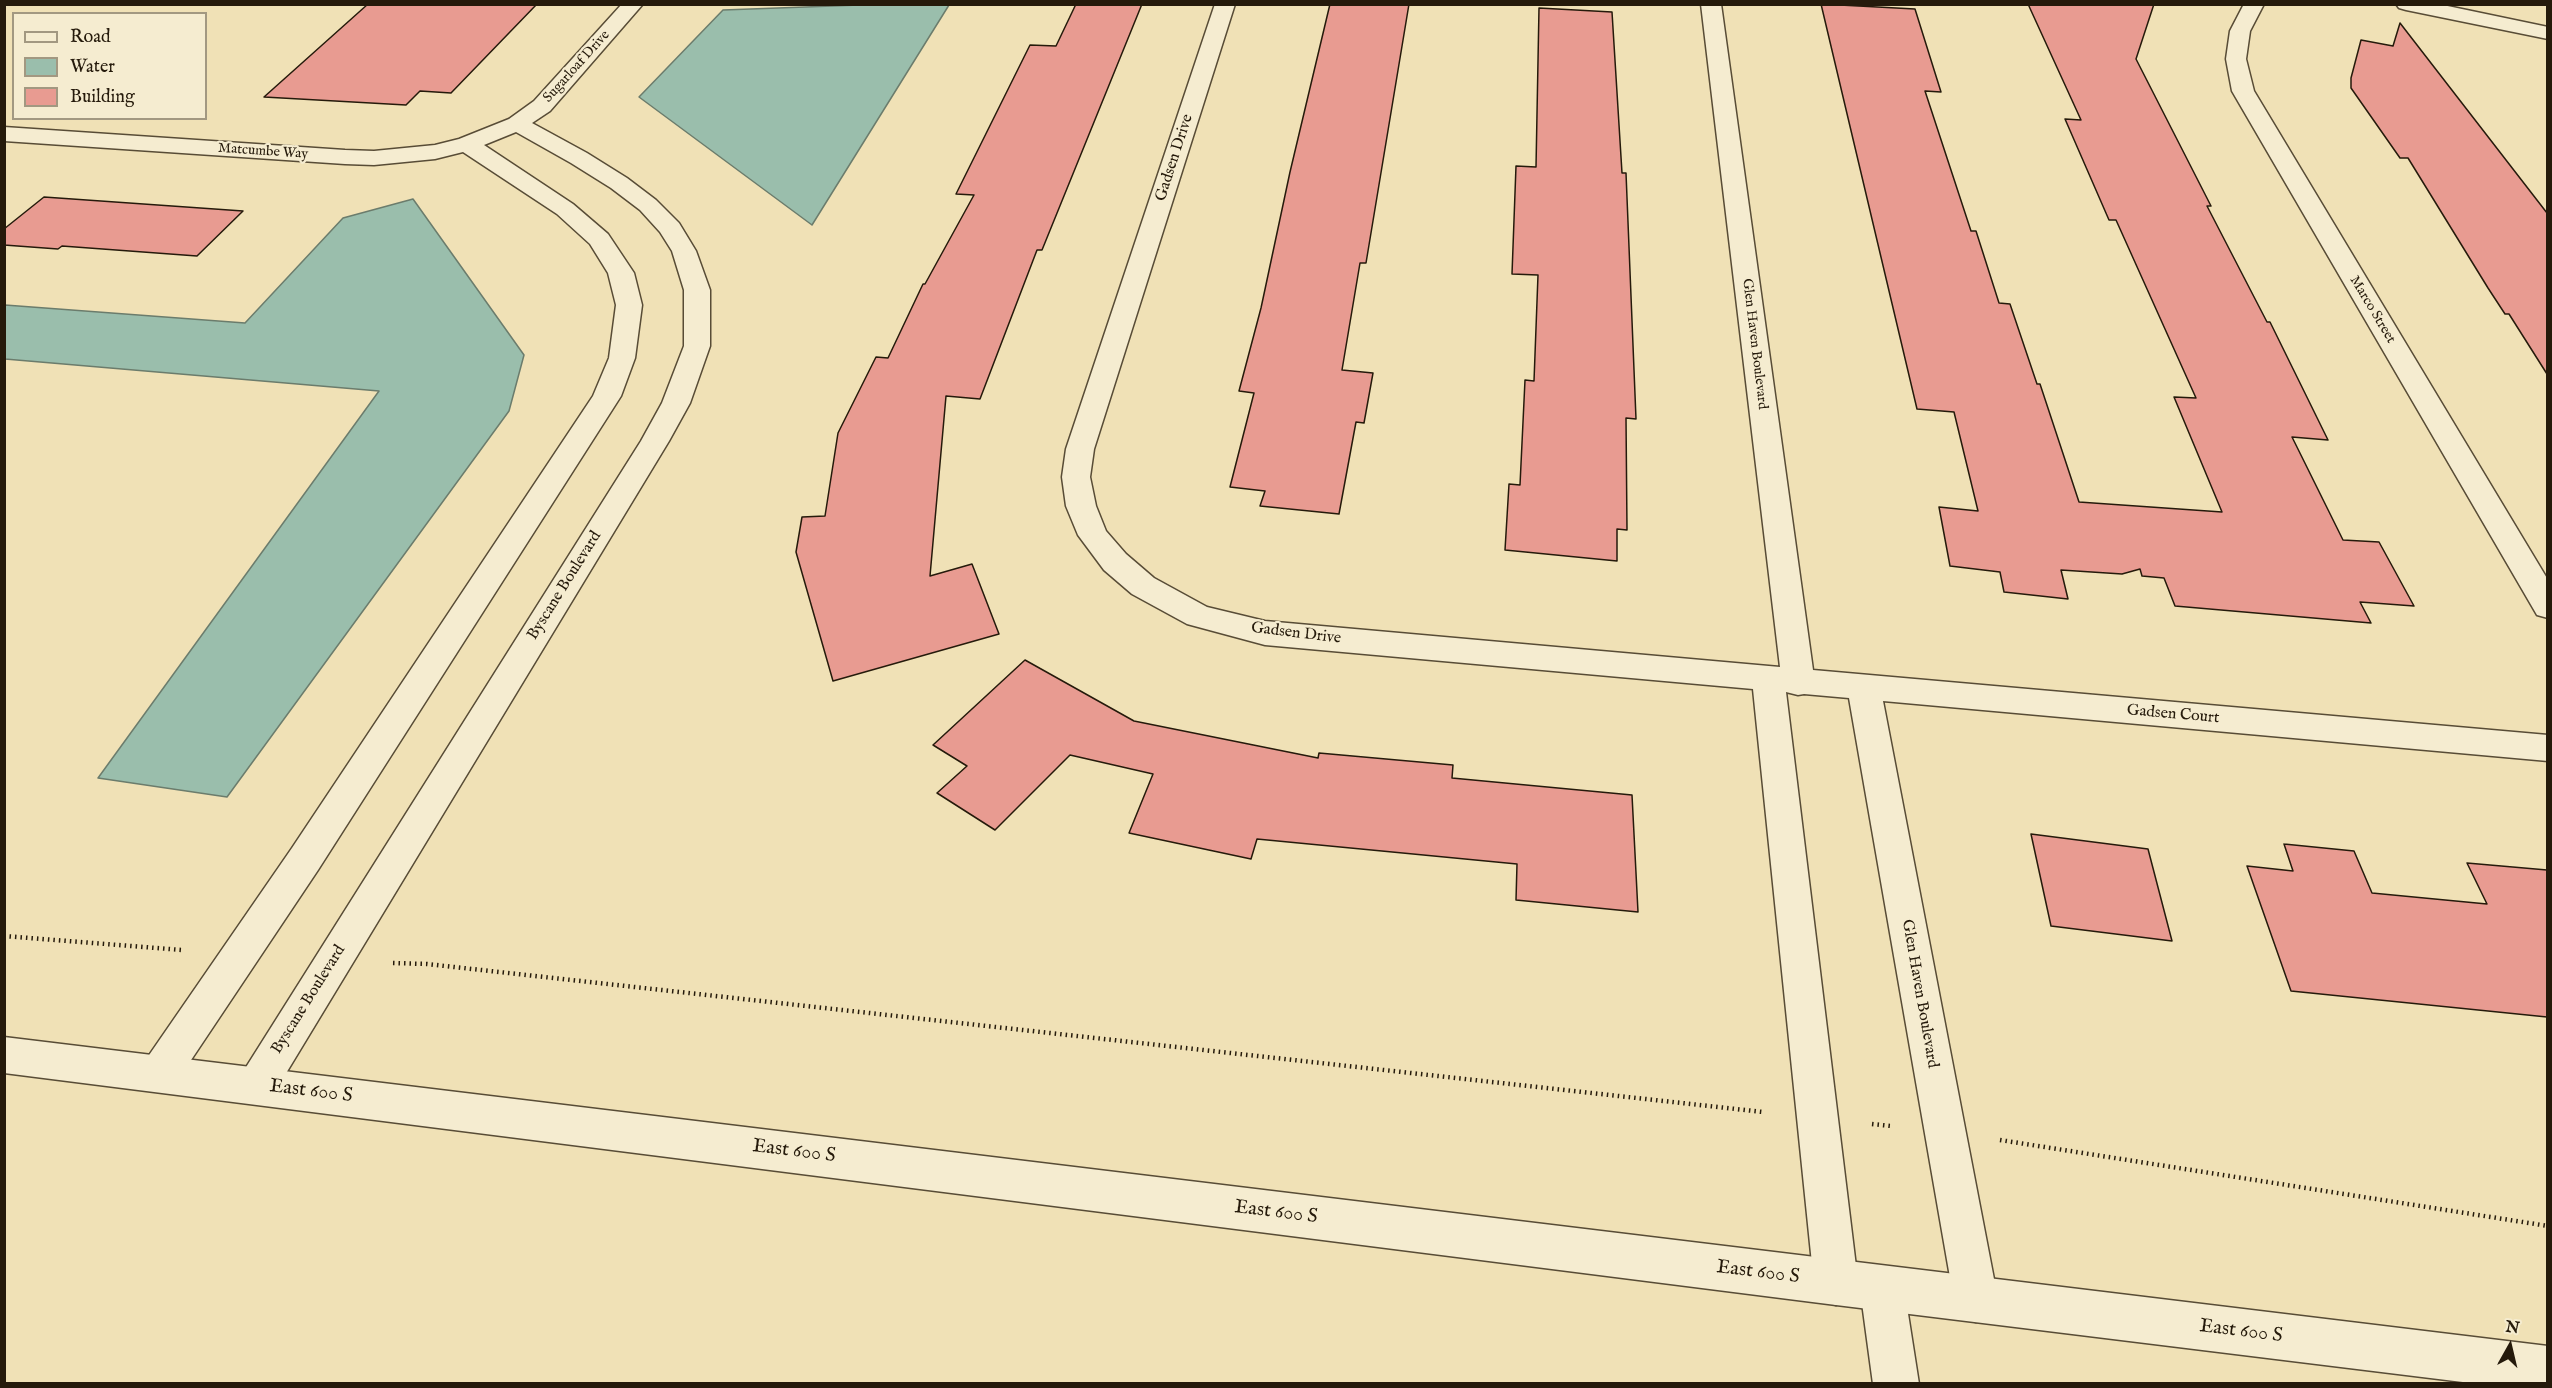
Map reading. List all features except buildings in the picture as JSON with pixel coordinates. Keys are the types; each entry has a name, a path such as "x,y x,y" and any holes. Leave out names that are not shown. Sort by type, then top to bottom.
{"street":[{"name":"Sugarloaf Drive","path":"517,124 542,106 633,4"},
{"name":"Gadsen Drive","path":"1225,4 1080,449 1076,477 1081,506 1093,535 1115,562 1143,586 1198,616 1265,633 1783,681"},
{"name":"Glen Haven Boulevard","path":"1711,4 1783,681 1816,1118 1836,1283"},
{"name":"Marco Street","path":"2254,4 2240,31 2236,59 2243,91 2547,608"},
{"path":"2406,4 2547,33"},
{"name":"Matcumbe Way","path":"4,134 364,158 435,152 467,144 517,124"},
{"name":"Byscane Boulevard","path":"256,1085 655,441 676,403 697,346 698,290 684,250 670,228 648,205 619,183 517,124"},
{"path":"159,1074 241,954 600,406 622,358 628,305 621,273 600,239 565,209 467,144"},
{"name":"Gadsen Court","path":"1783,681 2547,748"},
{"name":"Glen Haven Boulevard","path":"1864,688 1943,1132 1976,1300"},
{"name":"East 600 S","path":"4,1055 2547,1369"},
{"path":"1882,1288 1896,1383"}],"path":[{"path":"4,936 241,954"},
{"path":"334,961 427,964 1943,1132 2547,1226"}],"water":[{"path":"887,4 949,5 812,225 639,97 723,10"},
{"path":"413,199 524,355 509,411 227,797 98,778 379,391 5,359 5,305 245,323 343,218"}]}
